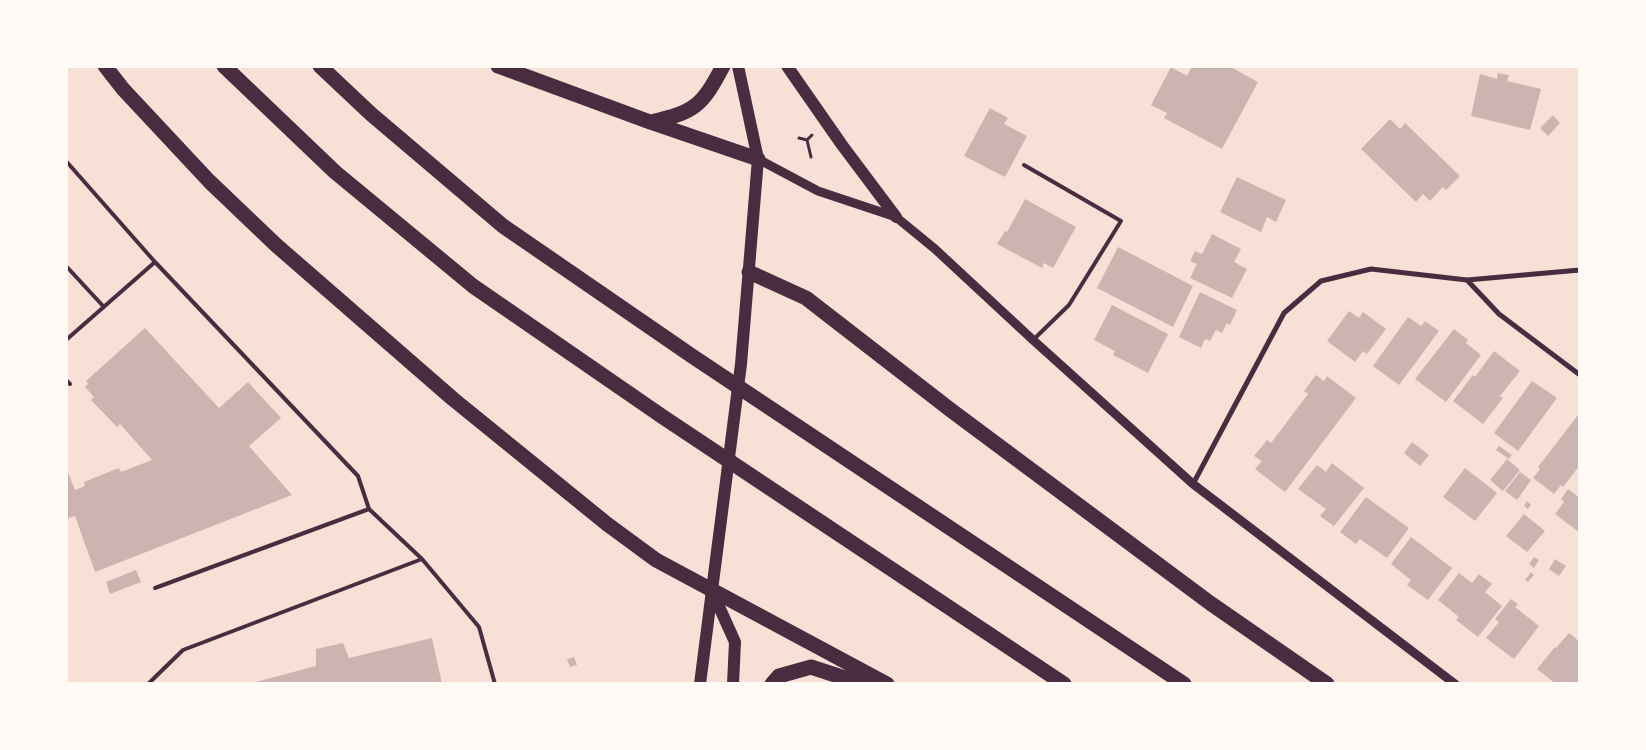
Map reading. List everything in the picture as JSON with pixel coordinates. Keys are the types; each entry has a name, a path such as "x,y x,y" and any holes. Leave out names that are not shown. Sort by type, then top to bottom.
{"highway":[{"path":"105,66 123,89 209,181 276,245 453,399 606,524 656,560 887,684"},
{"path":"224,66 335,172 473,286 671,422 1064,684"},
{"path":"320,66 371,114 503,226 692,356 1184,684"},
{"path":"498,66 650,122 758,159"},
{"path":"650,122 673,117 695,108 703,99 723,66"},
{"path":"749,272 806,298 952,411 1194,591 1327,684"},
{"path":"772,684 779,676 811,667 863,684"}],"main road":[{"path":"700,684 741,364 758,159 738,66"},
{"path":"787,66 842,145 896,217"},
{"path":"712,591 735,642 733,684"}],"street":[{"path":"758,159 818,191 896,217 935,249 1032,340 1192,484 1455,684"},
{"path":"1192,484 1284,313 1321,281 1371,270 1467,280 1580,270"},
{"path":"1467,280 1499,314 1580,375"}],"lane":[{"path":"66,161 155,262 358,476 368,509 422,559 479,627 495,684"},
{"path":"1024,165 1121,221 1069,305 1032,340"},
{"path":"66,340 155,262"},
{"path":"66,266 104,307"},
{"path":"155,588 368,509"},
{"path":"148,684 183,650 422,559"}],"path":[{"path":"807,140 815,133"},
{"path":"799,138 807,140"},
{"path":"807,140 810,157"}],"building":[{"path":"1192,66 1229,66 1258,82 1222,149 1164,118 1167,113 1151,105 1171,67 1187,76"},
{"path":"1498,73 1509,75 1507,81 1541,89 1530,130 1471,116 1480,74 1497,79"},
{"path":"990,108 1008,118 1004,124 1027,136 1005,177 964,156"},
{"path":"1553,115 1560,123 1548,136 1540,128"},
{"path":"1390,119 1400,129 1405,123 1460,176 1446,190 1443,187 1430,201 1423,194 1416,202 1361,149"},
{"path":"1237,177 1286,200 1276,222 1267,217 1261,232 1220,212"},
{"path":"1025,199 1076,227 1053,268 1044,263 1042,268 997,244 1005,231 1007,232"},
{"path":"1212,234 1241,249 1234,262 1247,269 1232,298 1190,278 1197,264 1190,261 1195,251 1202,254"},
{"path":"1118,247 1193,286 1173,327 1097,288"},
{"path":"1200,292 1237,310 1230,325 1227,323 1222,333 1216,330 1210,341 1205,339 1201,348 1179,337"},
{"path":"1112,305 1168,334 1148,373 1113,355 1115,351 1094,340"},
{"path":"1349,311 1359,318 1363,312 1386,329 1367,354 1363,351 1355,362 1327,341"},
{"path":"1408,317 1421,326 1425,321 1439,331 1399,385 1373,366"},
{"path":"145,328 219,408 248,382 281,418 249,446 292,495 95,572 75,516 66,519 66,468 75,490 85,486 84,482 119,468 121,472 152,460 120,424 117,427 91,400 94,397 85,387 88,384 86,381"},
{"path":"1454,329 1468,340 1466,343 1481,355 1446,402 1415,379"},
{"path":"1494,351 1520,371 1500,396 1503,398 1483,424 1453,401 1473,375 1475,377"},
{"path":"1316,375 1324,381 1327,376 1356,398 1285,492 1255,469 1262,461 1254,456 1267,440 1271,443 1308,394 1304,391"},
{"path":"1532,381 1557,398 1518,451 1494,433"},
{"path":"1578,415 1580,417 1580,465 1563,487 1561,485 1554,494 1533,478 1540,469 1538,467"},
{"path":"1412,442 1429,455 1420,466 1404,453"},
{"path":"1499,446 1512,455 1509,459 1496,450"},
{"path":"1507,459 1520,470 1503,491 1490,480"},
{"path":"1332,463 1364,488 1334,526 1320,516 1326,509 1298,489 1317,465 1326,472"},
{"path":"1465,468 1497,493 1475,521 1443,497"},
{"path":"1520,472 1531,480 1517,500 1505,491"},
{"path":"1568,489 1580,498 1580,533 1555,514 1564,502 1561,499"},
{"path":"1366,497 1409,528 1387,558 1360,539 1356,544 1340,532"},
{"path":"1527,501 1531,505 1528,509 1524,506"},
{"path":"1524,514 1545,531 1527,552 1506,536"},
{"path":"1411,537 1452,568 1428,600 1407,585 1411,580 1391,564"},
{"path":"1534,557 1539,560 1534,568 1529,564"},
{"path":"1555,559 1566,566 1559,576 1549,569"},
{"path":"136,570 141,582 110,594 106,582"},
{"path":"1531,572 1534,575 1528,582 1525,580"},
{"path":"1459,573 1472,583 1479,574 1492,584 1485,592 1502,606 1478,637 1456,620 1459,617 1438,600"},
{"path":"1511,599 1518,604 1515,607 1539,626 1514,659 1486,638 1499,622 1495,619"},
{"path":"1569,633 1580,642 1580,684 1556,684 1537,669"},
{"path":"432,638 442,684 248,684 316,666 316,649 343,643 349,658"},
{"path":"574,657 577,665 570,667 567,659"}]}
